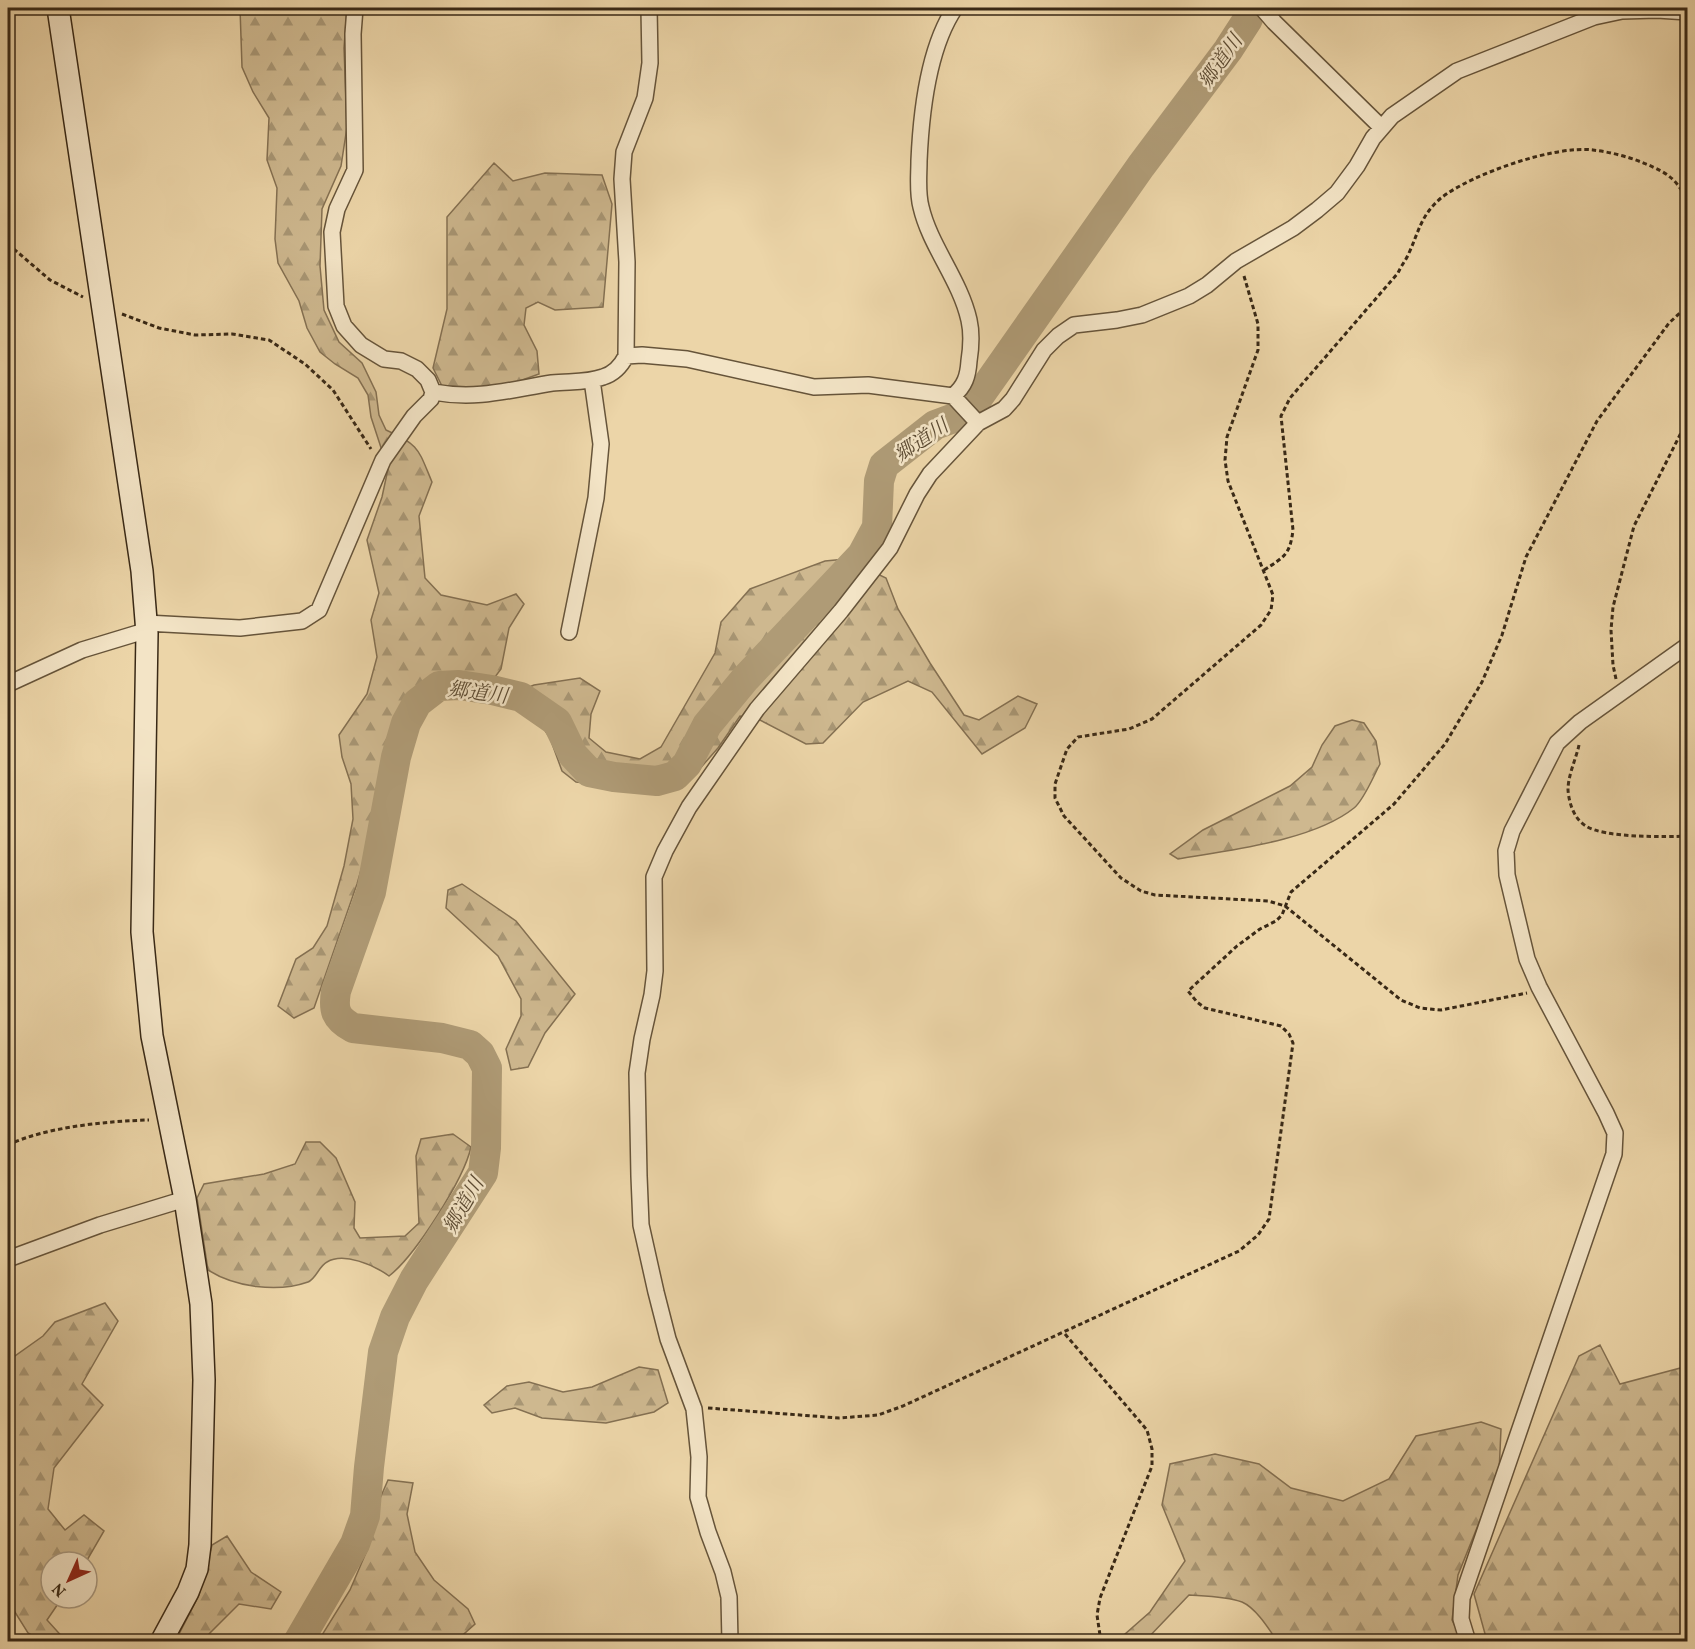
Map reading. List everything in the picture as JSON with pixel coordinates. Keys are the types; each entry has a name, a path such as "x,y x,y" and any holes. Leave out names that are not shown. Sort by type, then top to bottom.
{"street":[{"path":"58,8 142,571 147,628 142,932 152,1036 185,1199 201,1304 204,1380 200,1545 197,1569 188,1592 160,1641"},
{"path":"8,684 82,651 147,628 240,628 302,621 319,610 383,460 414,416 431,399 433,392 428,380 417,369 401,361 384,359 361,345 344,326 336,306 332,232 337,209 356,170 355,8"},
{"path":"433,392 454,396 495,394 554,383 592,380 605,377 620,366 626,356 627,262 622,179 624,152 645,98 650,63 649,8"},
{"path":"955,8 939,37 924,100 918,182 920,205 926,223 962,298 969,321 971,347 968,375 955,399"},
{"path":"1262,8 1282,31 1381,127"},
{"path":"730,1641 729,1597 698,1497 699,1457 694,1409 668,1339 641,1224 637,1116 638,1073 655,971 654,877 664,851 689,807 757,709 842,611 890,548 917,494 930,474 974,419 1004,409 1013,399 1044,350 1058,336 1074,325 1142,315 1190,296 1208,285 1236,261 1293,228 1337,193 1381,127 1400,110 1457,71 1594,17 1622,11 1688,12"},
{"path":"626,356 687,359 814,387 868,385 955,399 974,419"},
{"path":"569,632 596,498 601,444 592,380"},
{"path":"1468,1641 1461,1619 1462,1598 1614,1154 1615,1133 1539,987 1527,959 1507,875 1506,851 1512,831 1557,743 1580,722 1688,645"},
{"path":"8,1258 99,1225 185,1199"}],"path":[{"path":"1264,570 1281,559 1291,547 1293,530 1281,416 1290,398 1398,273 1409,254 1419,225 1441,199 1468,182 1510,164 1556,153 1591,149 1634,159 1664,172 1681,187 1688,203"},
{"path":"8,244 50,280 101,305 159,328 195,335 232,334 269,340 305,364 333,390 375,456 383,460"},
{"path":"1236,261 1242,270 1258,324 1258,350 1227,436 1225,460 1228,481 1273,595 1271,610 1261,625 1152,719 1128,729 1078,737 1067,749 1055,784 1055,798 1064,816 1121,878 1141,891 1155,895 1268,902 1285,906 1401,1000 1419,1008 1441,1010 1527,993 1539,987"},
{"path":"694,1409 717,1408 839,1418 878,1415 903,1406 1064,1333 1239,1251 1258,1235 1269,1220 1293,1043 1289,1034 1281,1026 1206,1008 1197,1002 1188,991 1237,946 1260,929 1276,921 1282,915 1291,892 1394,804 1416,781 1444,744 1482,682 1502,635 1526,557 1597,421 1669,322 1680,313 1688,311"},
{"path":"1623,691 1613,665 1611,630 1613,607 1634,526 1688,419"},
{"path":"1580,722 1580,740 1568,789 1577,819 1585,826 1597,831 1643,836 1688,836"},
{"path":"8,1144 26,1136 115,1121 156,1119 170,1123"},
{"path":"1064,1333 1147,1430 1152,1449 1152,1466 1100,1598 1097,1615 1101,1641"}],"green space":[{"path":"240,8 347,8 344,48 347,127 341,166 322,209 320,266 324,310 339,342 362,363 376,392 379,415 386,430 412,444 424,462 432,482 419,516 425,578 441,595 487,605 516,594 524,604 509,628 501,669 492,681 444,672 416,687 396,714 383,754 375,822 357,884 314,1008 294,1018 278,1006 296,959 313,948 327,926 344,866 353,819 351,784 342,757 339,735 367,694 377,657 371,620 379,593 367,540 382,497 388,469 371,417 368,395 358,378 320,352 307,328 299,301 278,263 275,239 277,188 267,160 269,118 253,92 242,67"},
{"path":"494,163 513,181 545,173 602,175 612,204 603,307 555,310 538,302 526,308 524,325 537,351 539,374 486,393 444,390 433,368 447,309 447,217"},
{"path":"846,559 886,578 898,609 964,715 979,720 1018,696 1037,704 1025,728 982,754 932,692 908,681 863,702 823,743 806,744 758,719 740,716 718,748 696,773 651,790 576,782 562,771 550,738 538,720 524,712 522,690 534,685 580,678 600,691 591,714 589,738 606,752 640,759 661,747 715,653 721,622 750,589 825,561"},
{"path":"1352,720 1364,723 1376,741 1380,764 1365,793 1354,808 1316,829 1270,842 1178,859 1170,854 1203,830 1290,786 1312,767 1322,745 1335,726"},
{"path":"462,884 516,921 575,994 545,1033 528,1067 511,1070 506,1049 521,1016 521,999 498,956 446,908 448,890"},
{"path":"453,1134 471,1147 467,1161 449,1197 425,1235 389,1276 367,1264 342,1258 324,1264 308,1282 283,1287 270,1288 243,1284 208,1270 197,1198 204,1184 264,1174 295,1164 306,1142 320,1142 336,1158 355,1202 354,1228 360,1238 405,1236 419,1223 416,1156 421,1139"},
{"path":"105,1303 118,1321 82,1384 103,1405 54,1468 48,1509 65,1530 84,1515 104,1531 93,1550 39,1550 39,1610 54,1610 47,1620 66,1641 41,1641 28,1633 8,1601 8,1361 43,1336 55,1322"},
{"path":"1600,1345 1620,1384 1684,1367 1687,1364 1687,1641 1487,1641 1474,1594 1579,1356"},
{"path":"639,1367 658,1370 668,1403 654,1412 606,1423 542,1418 515,1408 492,1413 484,1405 507,1386 529,1382 563,1392 592,1387"},
{"path":"1481,1422 1501,1429 1499,1473 1458,1575 1452,1620 1462,1641 1277,1641 1257,1614 1242,1602 1222,1597 1189,1595 1145,1641 1116,1642 1150,1612 1185,1561 1162,1505 1170,1464 1215,1454 1259,1464 1291,1488 1343,1501 1389,1479 1416,1436"},
{"path":"388,1480 413,1483 407,1514 415,1552 434,1580 468,1609 475,1624 456,1641 324,1641 322,1635 350,1590 368,1548 378,1503"},
{"path":"227,1536 251,1572 281,1592 271,1609 239,1604 209,1634 206,1641 175,1642 199,1595 212,1545"}],"waterway":[{"name":"郷道川","path":"298,1642 355,1544 365,1516 383,1352 395,1317 414,1280 483,1173 486,1148 487,1068 480,1054 470,1045 442,1038 353,1028 342,1021 335,1008 336,991 371,892 396,757 406,723 417,703 439,686 459,685 521,697 557,722 573,755 589,772 657,781 675,776 687,764 707,725 745,679 862,555 877,527 879,481 884,465 935,425 962,415 978,398 1141,166 1228,50 1248,19 1247,8"}]}
